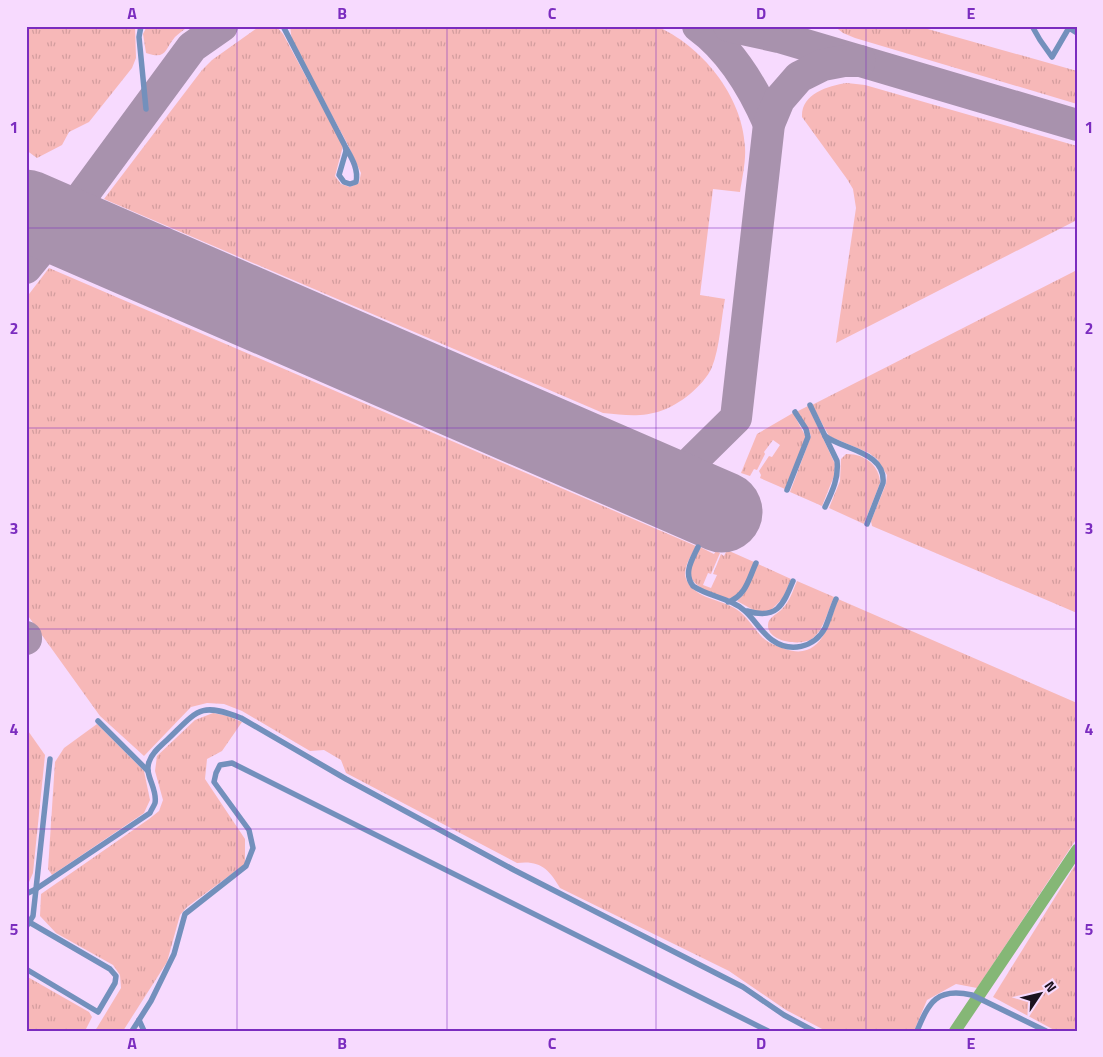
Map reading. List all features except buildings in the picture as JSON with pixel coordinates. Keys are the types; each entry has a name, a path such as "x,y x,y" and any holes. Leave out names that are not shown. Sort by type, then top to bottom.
{"lane":[{"path":"141,26 139,37 146,108"},
{"path":"283,26 345,146 358,174 356,182 350,184 344,182 339,175 346,151 345,146"},
{"path":"1032,26 1052,57 1069,27 1077,33"},
{"path":"810,405 837,461 838,472 826,507"},
{"path":"788,490 808,437 806,428 795,412"},
{"path":"825,436 834,443 867,455 884,476 867,524"},
{"path":"698,547 688,570 689,581 698,589 745,611 757,614 773,612 785,601 794,581"},
{"path":"728,602 744,592 756,563"},
{"path":"745,611 772,640 793,647 803,646 818,637 825,628 836,599"},
{"path":"26,894 36,890 150,814 155,803 155,794 148,771 148,762 154,752 196,712 210,709 224,711 241,718 346,779 506,866 743,987 784,1015 814,1031"},
{"path":"98,721 148,771"},
{"path":"26,969 98,1012 115,983 116,976 110,969 28,924 32,916 36,890 50,758"},
{"path":"132,1031 152,1001 174,954 185,914 246,866 252,848 249,830 214,782 220,765 232,763 768,1031"},
{"path":"916,1031 932,1001 946,993 960,992 972,994 1046,1031"},
{"path":"139,1020 144,1031"}],"green space":[{"path":"26,26 135,26 136,58 132,68 89,122 69,132 62,145 37,158 26,150"},
{"path":"147,26 189,26 175,37 162,54 153,55 146,53 143,34"},
{"path":"260,26 276,26 283,34 343,146 335,176 341,184 350,187 359,183 361,173 292,41 290,26 656,26 689,46 717,74 728,91 737,109 745,147 740,192 713,189 700,295 725,299 717,351 712,367 705,378 679,402 659,412 638,415 603,413 104,199 202,70 212,60"},
{"path":"834,26 917,26 1077,71 1077,104 855,38 843,33"},
{"path":"847,83 865,85 1077,146 1077,220 836,343 856,208 853,189 802,117 806,102 817,92 831,86"},
{"path":"49,268 696,546 687,563 685,572 685,577 691,587 696,592 736,609 762,637 785,649 807,650 815,645 827,629 838,599 1077,703 1077,838 977,988 956,984 927,1000 914,1031 826,1031 786,1010 729,971 560,888 543,867 532,863 517,863 346,773 341,760 324,750 310,751 242,711 224,704 207,703 191,707 144,756 100,716 26,613 26,298"},
{"path":"1077,270 1077,613 872,526 871,521 886,484 887,475 877,459 869,453 829,436 812,405"},
{"path":"808,406 835,464 834,476 822,506 790,492 811,436 808,428 796,412"},
{"path":"793,413 806,437 785,489 760,478 759,471 769,456 772,457 780,445 773,440 764,452 765,454 757,470 754,469 750,476 741,473 757,434"},
{"path":"846,454 852,454 869,461 874,466 879,477 880,483 864,524 829,508 840,481 841,459"},
{"path":"700,547 714,554 716,551 720,553 711,574 708,573 703,585 711,588 717,575 713,574 721,554 724,556 727,550 754,562 745,586 739,594 735,597 725,598 711,593 693,581 690,573"},
{"path":"758,564 791,579 783,598 771,610 757,612 737,601 744,594"},
{"path":"797,581 834,597 817,634 808,641 801,642 779,639 769,631 768,625 771,618 788,602"},
{"path":"213,713 228,716 242,722 222,751 207,759 205,779 245,839 245,864 187,907 180,915 167,962 123,1031 95,1031 121,988 120,975 113,965 56,933 40,916 41,894 159,811 163,800 155,771 157,756 195,720"},
{"path":"97,724 144,771 150,800 144,813 52,875 48,869 55,762 64,748"},
{"path":"26,728 45,755 33,873 26,889"},
{"path":"1077,862 1077,1031 1056,1031 993,997"},
{"path":"26,976 89,1012 92,1017 85,1031 26,1031"}],"waterway":[{"path":"955,1031 1077,850"}],"taxiway":[{"path":"26,268 61,225 192,47 222,26"},
{"path":"698,26 721,46 740,70 756,96 769,124"},
{"path":"729,26 779,37 1077,125"},
{"path":"665,488 736,418 769,124 779,100 799,77 823,65 844,61 860,61"}],"runway":[{"path":"26,210 722,512"}]}
